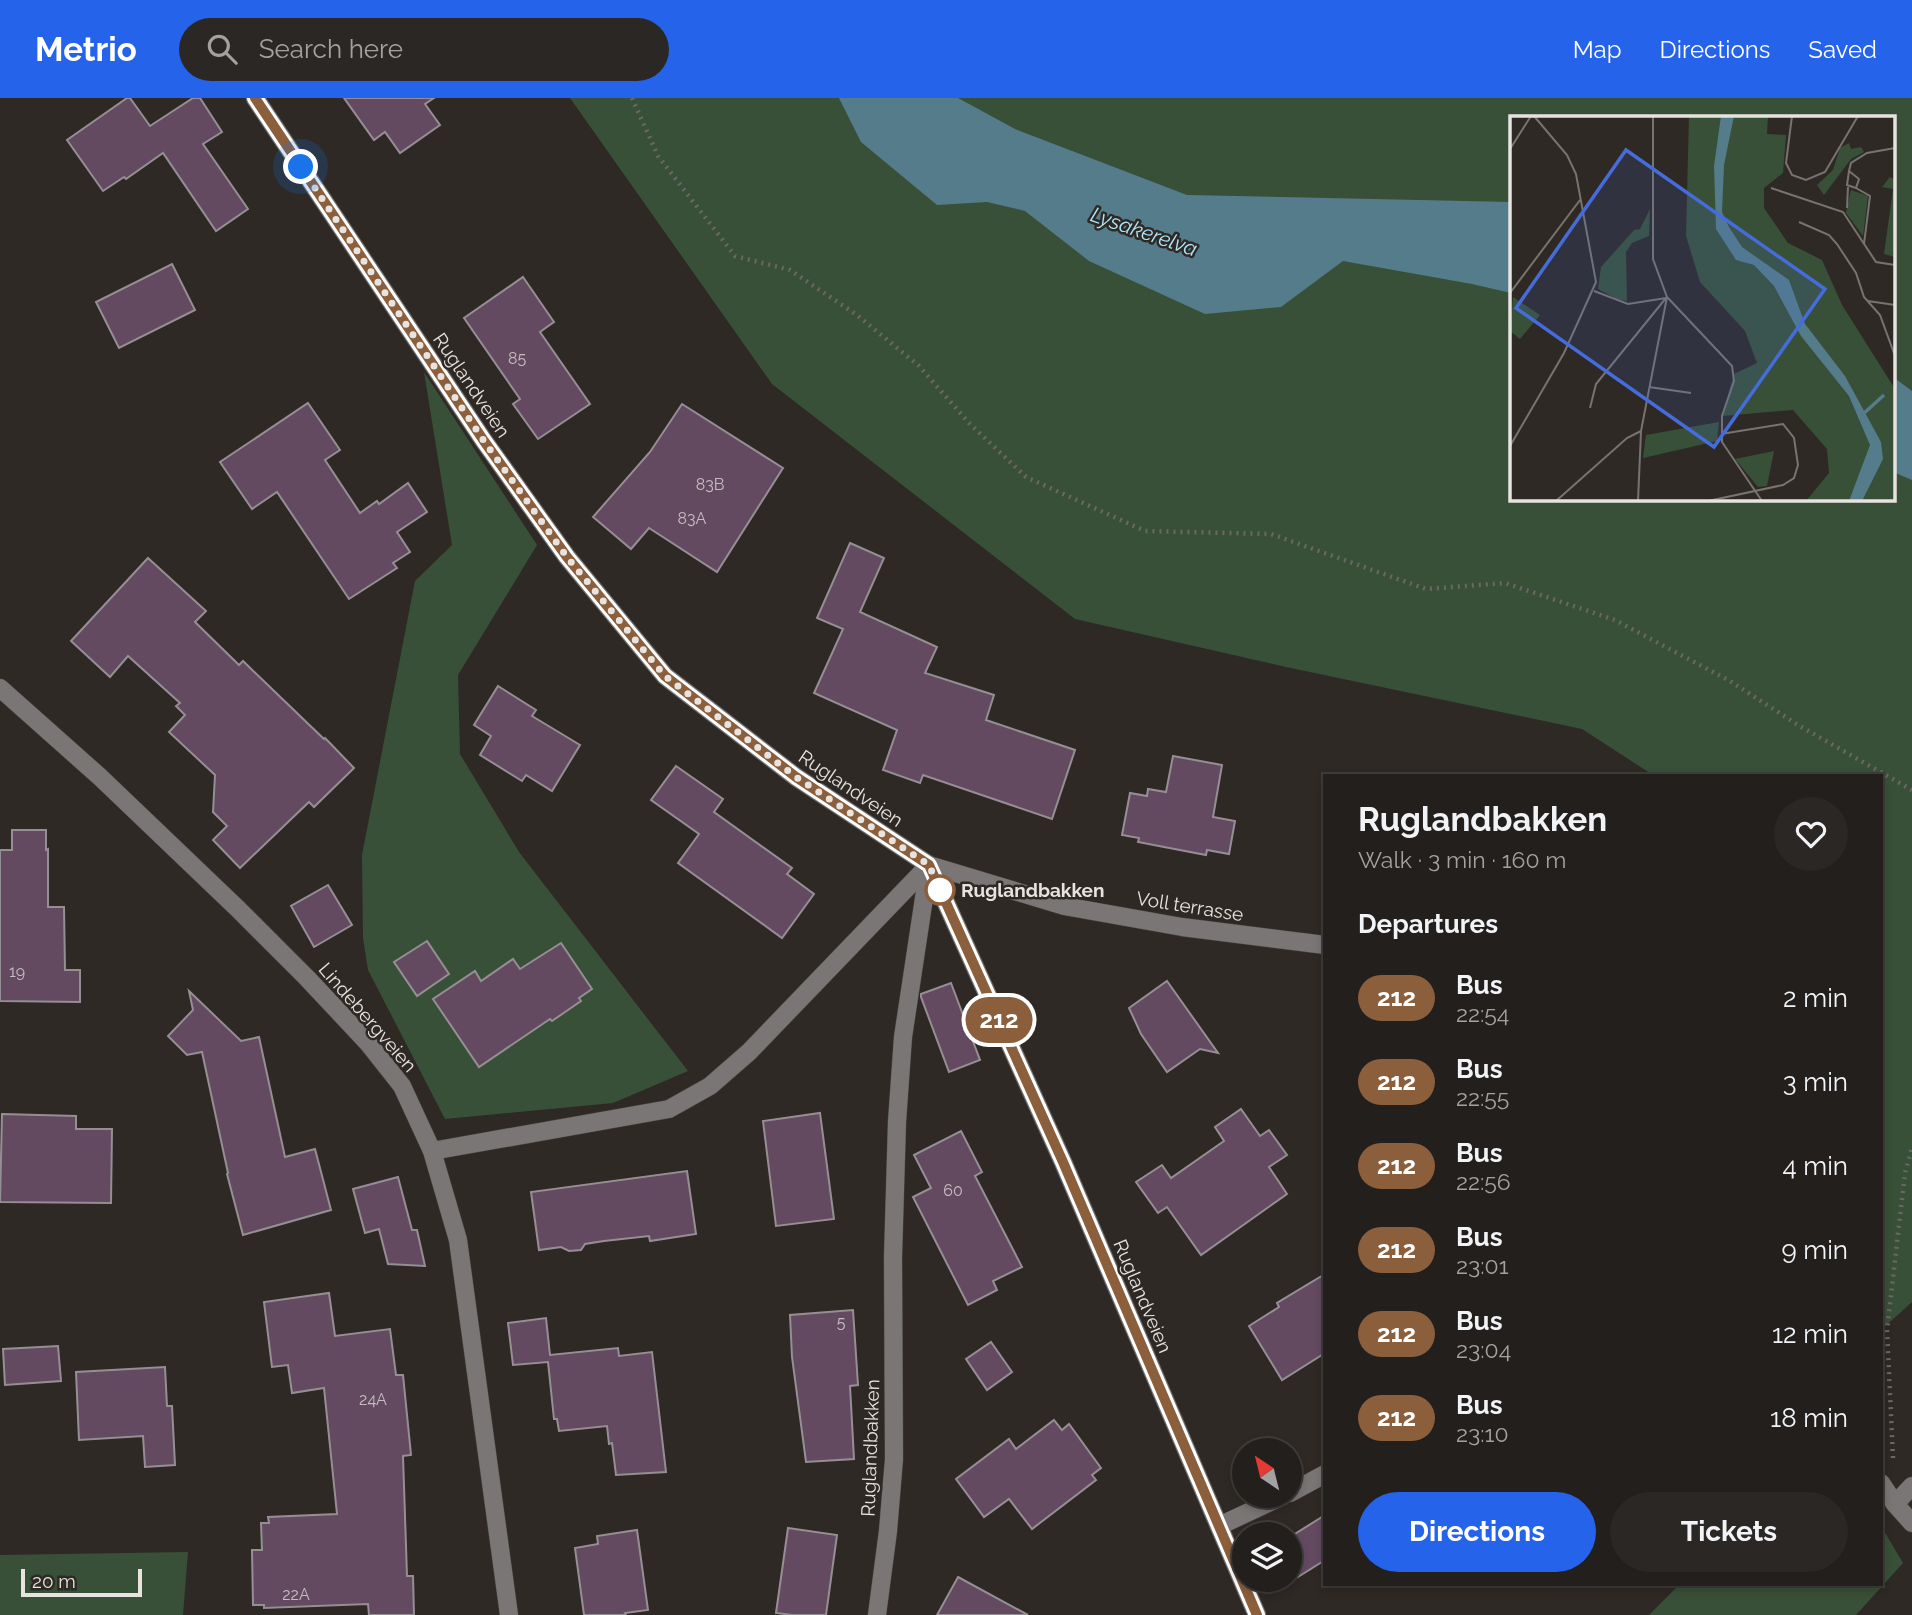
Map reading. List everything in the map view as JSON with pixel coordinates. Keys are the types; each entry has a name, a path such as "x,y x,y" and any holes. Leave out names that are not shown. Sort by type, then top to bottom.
{"street":[{"name":"Ruglandveien","path":"255,98 484,441 567,557 665,676 796,777 929,865 1063,1162 1257,1615"},
{"name":"Lindebergveien","path":"0,688 100,777 307,978 368,1044 402,1086 432,1151 458,1240 509,1615"},
{"name":"Voll terrasse","path":"929,865 1064,906 1182,927 1323,945"},
{"path":"432,1151 669,1109 710,1086 749,1052 929,865"},
{"name":"Ruglandbakken","path":"877,1615 894,1459 893,1257 902,1049 929,865"},
{"path":"1302,1486 1323,1475"},
{"path":"1883,1486 1912,1523"},
{"path":"1895,1504 1912,1486"},
{"path":"1219,1526 1257,1508"}],"path":[{"path":"632,98 658,156 736,256 790,270 856,315 919,366 969,423 1026,477 1144,531 1271,534 1426,589 1505,583 1615,620 1730,681 1798,725 1912,790"},
{"path":"1895,1504 1887,1330 1905,1173 1912,1148"}],"green space":[{"path":"570,98 1912,98 1912,1302 1883,1328 1883,774 1651,774 1582,729 1286,667 1075,619 772,384"},
{"path":"424,372 537,545 458,675 460,754 519,852 688,1071 613,1103 445,1119 368,970 363,938 362,855 415,581 452,545"},
{"path":"1883,1529 1903,1563 1883,1585"},
{"path":"188,1552 183,1615 0,1615 0,1555"},
{"path":"1678,1586 1882,1586 1856,1615 1649,1615"}],"water":[{"name":"Lysakerelva","path":"839,98 958,98 1015,129 1187,195 1510,202 1510,293 1343,261 1281,307 1205,314 1089,261 1025,211 987,202 937,205 861,142"},
{"path":"1895,378 1912,391 1912,480 1895,473"}],"building":[{"path":"130,98 150,126 193,98 200,98 222,132 203,144 248,209 216,231 163,153 126,179 124,177 103,191 67,140"},
{"path":"344,98 434,98 425,104 440,125 400,153 385,132 374,140"},
{"path":"172,264 195,310 119,348 96,302"},
{"path":"523,277 554,322 540,332 590,404 538,439 513,404 520,399 464,318"},
{"path":"308,403 340,450 325,460 360,513 377,501 379,504 408,483 427,512 397,532 410,552 393,563 397,568 349,599 277,492 252,509 220,462"},
{"path":"682,404 783,468 717,572 649,528 631,549 593,517 650,452"},
{"path":"850,543 884,558 860,612 937,647 925,673 994,695 986,720 1075,750 1052,819 923,775 920,783 883,770 897,730 814,693 843,629 817,618"},
{"path":"148,558 206,611 195,622 239,665 243,661 354,768 314,807 309,802 240,868 213,840 227,826 213,812 215,775 169,732 185,715 176,706 180,703 128,656 110,677 71,641"},
{"path":"498,686 536,710 532,716 580,745 552,791 526,775 522,781 480,755 491,736 474,725"},
{"path":"1173,756 1222,765 1213,817 1235,821 1229,854 1207,850 1206,855 1138,842 1139,838 1122,835 1130,793 1147,796 1148,789 1166,792"},
{"path":"676,766 723,799 714,812 792,868 787,874 814,894 782,938 678,863 699,834 651,800"},
{"path":"12,830 46,830 48,907 64,907 65,970 80,970 80,1002 0,1001 0,850 12,850"},
{"path":"328,885 352,925 314,947 291,906"},
{"path":"427,941 449,974 417,996 394,962"},
{"path":"561,943 592,989 579,998 581,1001 479,1067 433,999 475,971 481,981 513,959 520,969"},
{"path":"1167,981 1218,1053 1200,1049 1167,1072 1141,1034 1129,1008"},
{"path":"951,983 980,1060 949,1072 921,994"},
{"path":"189,991 241,1041 259,1037 285,1157 315,1149 331,1210 243,1235 227,1174 202,1052 187,1055 168,1036 193,1010"},
{"path":"1241,1109 1260,1136 1269,1130 1287,1155 1269,1167 1287,1194 1201,1255 1167,1207 1158,1213 1136,1182 1162,1165 1171,1178 1224,1141 1215,1127"},
{"path":"820,1113 834,1219 776,1226 763,1121"},
{"path":"2,1114 76,1116 76,1129 112,1129 111,1203 0,1202"},
{"path":"961,1131 982,1172 975,1176 1022,1267 993,1281 997,1290 968,1305 913,1197 931,1188 914,1155"},
{"path":"687,1171 696,1234 650,1241 649,1236 604,1241 585,1244 581,1250 569,1251 561,1247 539,1250 531,1192"},
{"path":"398,1177 412,1230 417,1230 425,1266 388,1264 379,1229 365,1233 353,1189"},
{"path":"1323,1275 1323,1354 1282,1380 1249,1326 1279,1307 1277,1303"},
{"path":"329,1293 335,1336 390,1329 396,1375 403,1375 411,1455 403,1456 407,1576 413,1576 414,1615 369,1615 368,1604 264,1608 264,1605 253,1605 252,1550 262,1550 261,1523 269,1523 268,1517 337,1514 324,1388 292,1393 288,1365 272,1367 264,1302"},
{"path":"853,1310 858,1385 850,1386 854,1459 806,1462 792,1357 790,1315"},
{"path":"546,1318 550,1355 618,1348 619,1356 652,1352 666,1472 616,1475 607,1426 559,1431 557,1419 554,1419 548,1362 513,1365 508,1323"},
{"path":"991,1342 1012,1372 987,1390 966,1359"},
{"path":"58,1346 61,1381 5,1385 3,1349"},
{"path":"165,1367 167,1406 172,1406 175,1465 145,1467 143,1436 79,1440 76,1372"},
{"path":"1054,1420 1062,1430 1069,1424 1101,1468 1092,1475 1096,1480 1032,1529 1009,1499 984,1517 956,1479 1009,1439 1016,1449"},
{"path":"1323,1516 1323,1561 1302,1574 1302,1529"},
{"path":"788,1528 837,1535 826,1615 776,1613"},
{"path":"637,1530 648,1610 625,1613 626,1615 584,1615 575,1548 598,1544 597,1536"},
{"path":"958,1577 1028,1615 937,1615"}],"bus line":[{"name":"212","path":"255,98 484,441 567,557 665,676 796,777 929,865 1063,1162 1257,1615"}],"place":[{"name":"Ruglandbakken","path":"940,890"}],"route":[{"path":"301,167 484,441 567,557 665,676 796,777 929,865 940,890"}]}
